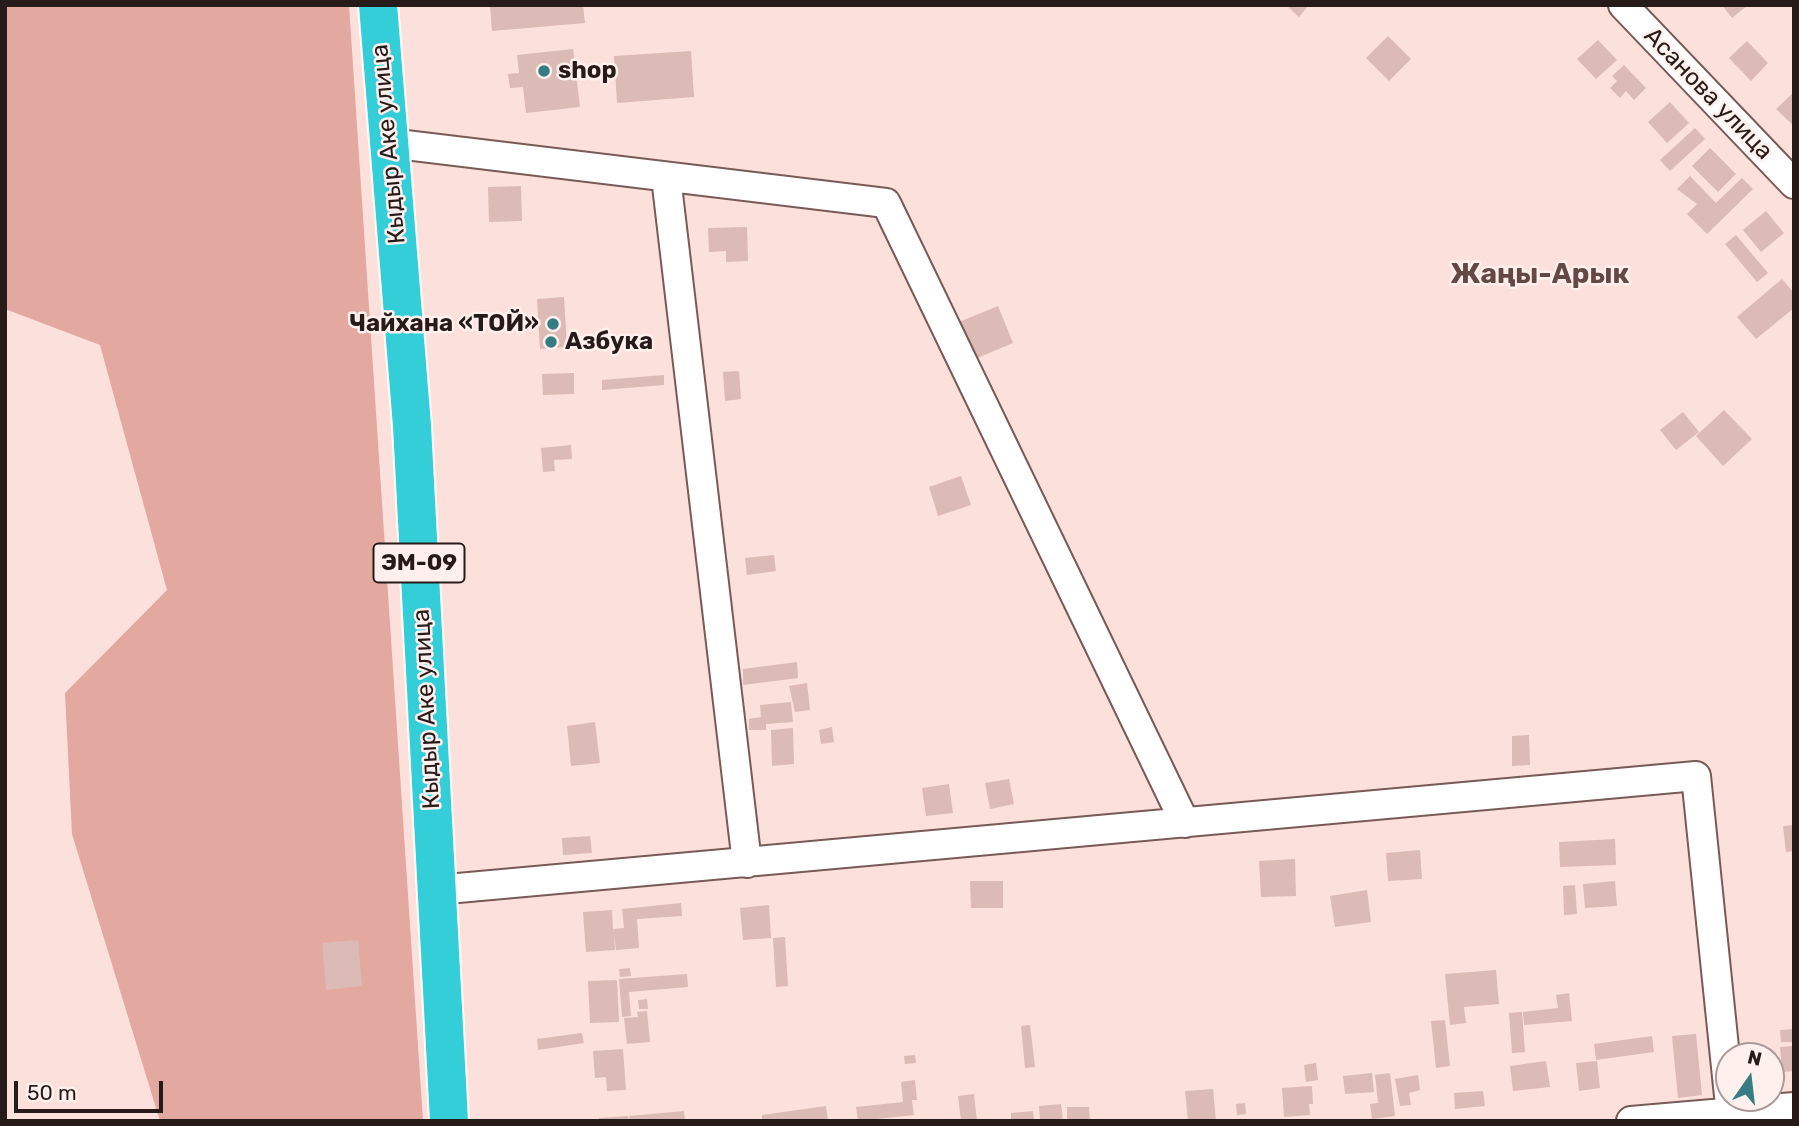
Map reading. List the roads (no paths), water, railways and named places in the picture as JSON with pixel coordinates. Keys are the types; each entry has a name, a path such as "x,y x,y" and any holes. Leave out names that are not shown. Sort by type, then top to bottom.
{"highway":[{"name":"Кыдыр Аке улица","path":"378,5 412,426 449,1121"}],"street":[{"name":"Асанова улица","path":"1623,5 1794,184"},
{"path":"389,144 886,203 1185,823"},
{"path":"666,177 747,863"},
{"path":"436,890 1696,776 1723,1042"},
{"path":"1631,1121 1715,1109"}],"place":[{"name":"shop","path":"544,71"},
{"name":"Чайхана «ТОЙ»","path":"553,324"},
{"name":"Азбука","path":"551,342"}],"district":[{"name":"Жаңы-Арык","path":"1540,275"}]}
